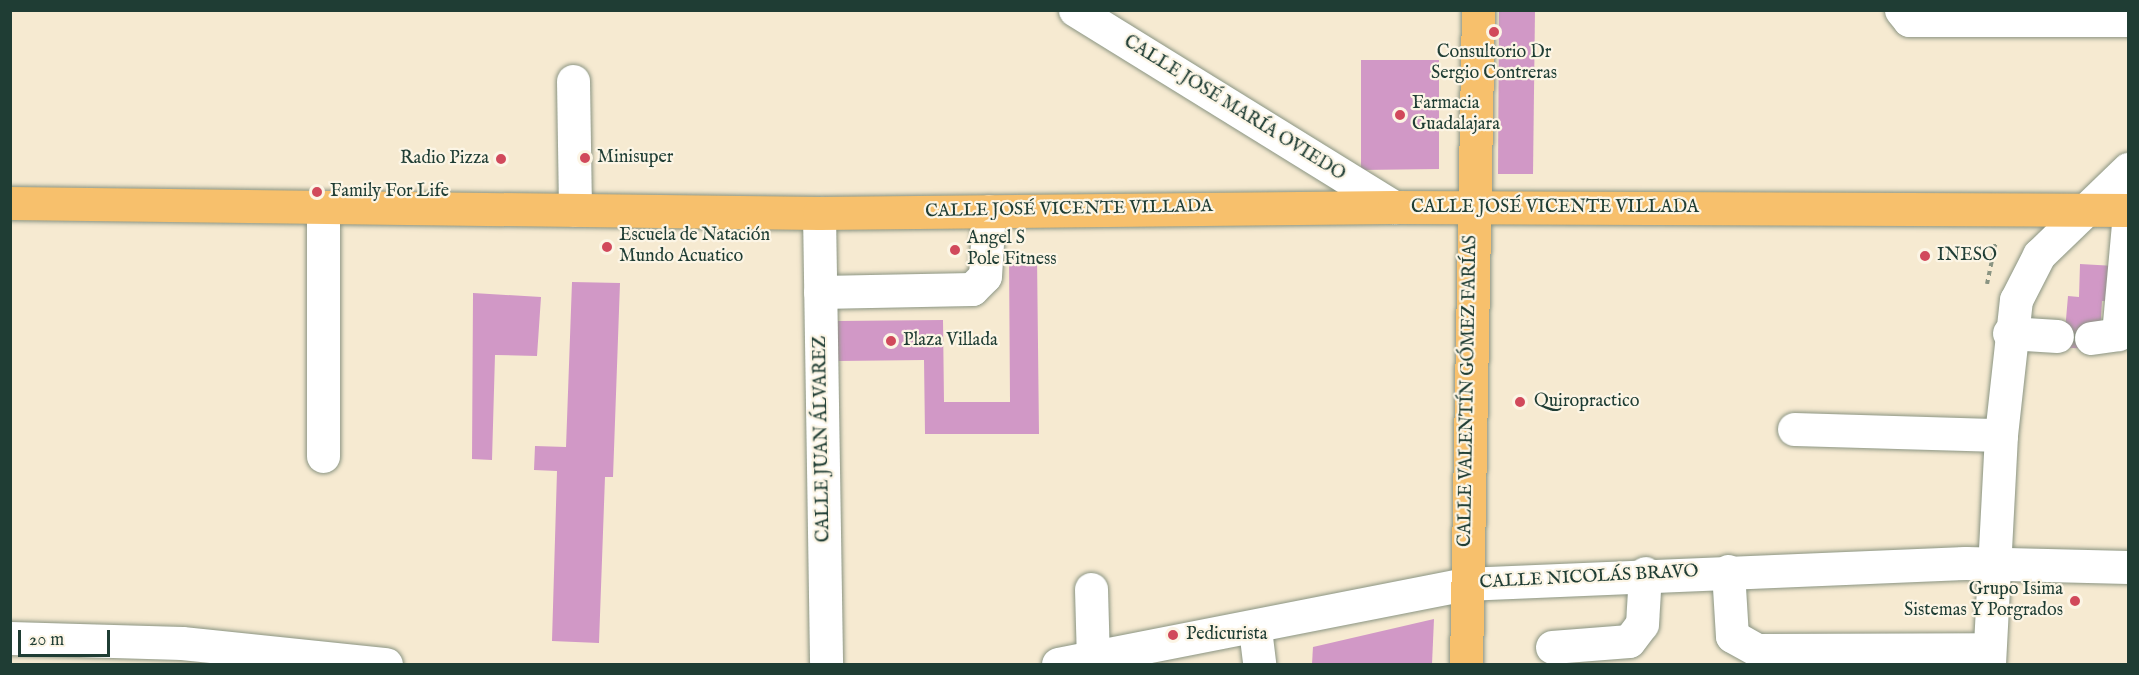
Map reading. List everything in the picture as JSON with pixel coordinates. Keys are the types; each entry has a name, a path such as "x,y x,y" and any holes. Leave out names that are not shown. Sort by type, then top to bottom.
{"main road":[{"name":"CALLE VALENTÍN GÓMEZ FARÍAS","path":"1466,664 1464,584 1478,10"},
{"name":"CALLE JOSÉ VICENTE VILLADA","path":"10,203 819,213 1394,207 2128,210"}],"street":[{"name":"CALLE JOSÉ MARÍA OVIEDO","path":"1075,10 1394,207"},
{"path":"1901,10 1909,20 1956,16 2128,20"},
{"path":"573,81 575,210"},
{"path":"1728,571 1732,636 1757,650 1989,657 2001,435 2009,333 2016,300 2031,269 2086,209 2116,186 2128,169"},
{"path":"323,207 323,456"},
{"path":"820,292 972,289 985,276 989,211"},
{"name":"CALLE JUAN ÁLVAREZ","path":"819,213 826,664"},
{"path":"2091,338 2118,334 2128,225"},
{"path":"2009,333 2057,336"},
{"path":"1794,429 2001,435"},
{"name":"CALLE NICOLÁS BRAVO","path":"1058,664 1093,660 1255,629 1464,584 1645,573 1993,563 2128,567"},
{"path":"1552,647 1629,641 1642,624 1645,573"},
{"path":"1091,590 1093,660"},
{"path":"1255,629 1259,664"},
{"path":"10,638 83,651 386,664"}],"building":[{"path":"1499,10 1535,10 1533,174 1498,174"},
{"name":"Farmacia Guadalajara","path":"1361,60 1439,60 1439,169 1361,170"},
{"name":"Plaza Villada","path":"1009,256 1037,256 1039,434 925,434 924,360 838,361 838,321 943,320 944,402 1010,402"},
{"path":"2080,264 2115,266 2113,301 2102,301 2100,334 2090,349 2056,347 2065,331 2068,296 2079,297"},
{"path":"572,282 620,283 613,477 605,477 599,643 552,641 557,471 534,470 535,446 566,447"},
{"path":"473,293 541,297 537,356 495,355 492,460 472,459"},
{"path":"1434,619 1432,664 1312,664 1313,647"}],"place":[{"name":"Consultorio Dr Sergio Contreras","path":"1494,32"},
{"name":"Farmacia Guadalajara","path":"1400,115"},
{"name":"Minisuper","path":"585,158"},
{"name":"Radio Pizza","path":"501,159"},
{"name":"Family For Life","path":"317,192"},
{"name":"Escuela de Natación Mundo Acuatico","path":"607,247"},
{"name":"Angel S Pole Fitness","path":"955,250"},
{"name":"INESO","path":"1925,256"},
{"name":"Plaza Villada","path":"891,341"},
{"name":"Quiropractico","path":"1520,402"},
{"name":"Grupo Isima Sistemas Y Porgrados","path":"2075,601"},
{"name":"Pedicurista","path":"1173,635"}]}
